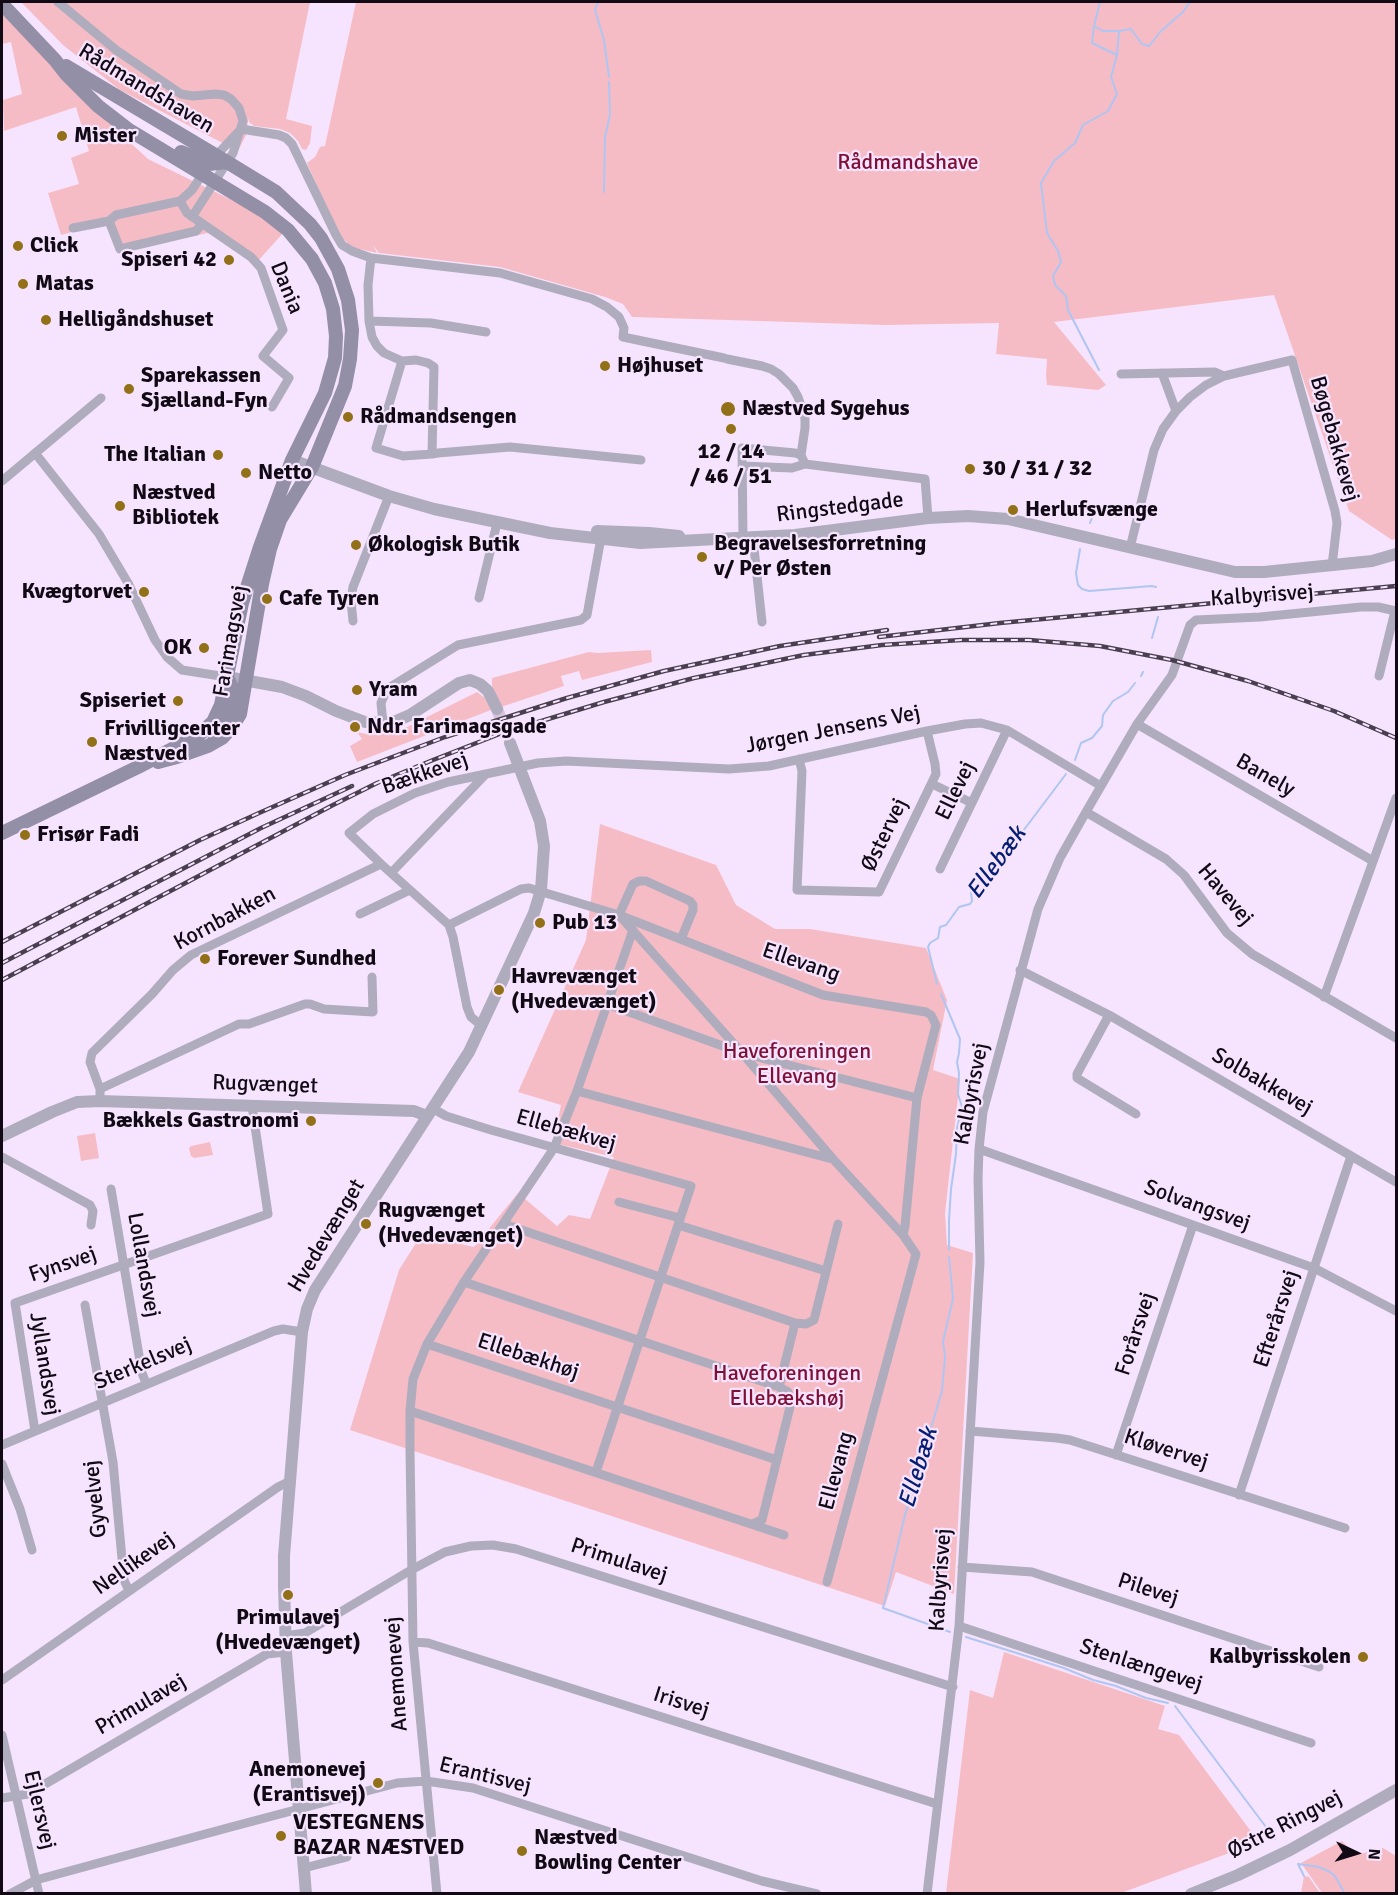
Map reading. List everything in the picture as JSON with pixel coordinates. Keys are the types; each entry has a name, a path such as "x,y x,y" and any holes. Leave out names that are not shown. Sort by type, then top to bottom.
{"main road":[{"name":"Rådmandshaven","path":"2,4 66,74 98,105 129,130 276,192 310,224 321,238 338,269 348,300 352,330 345,386 312,467"},
{"name":"Rådmandshaven","path":"55,60 215,168 288,230 312,259 325,284 333,309 336,336 334,357 325,393 292,460"},
{"name":"Farimagsvej","path":"2,833 199,735 213,722 221,705 242,603 292,460"},
{"name":"Farimagsvej","path":"138,767 208,746 222,738 240,714 270,549 280,520 312,467"},
{"path":"247,681 240,673 238,661 252,588 252,576"},
{"path":"182,755 213,734 226,718 233,697 233,690 227,677"}],"street":[{"name":"Rådmandshaven","path":"58,2 116,50 181,94 193,96 215,94 231,99 241,111 243,121 233,153 215,168"},
{"path":"241,129 279,135 292,144 342,245 371,258 500,273 592,299 607,307 618,317 624,328 623,337 771,369 786,380 798,397 805,418 803,459 792,468 742,466"},
{"path":"73,228 109,221 116,215 180,201 215,168"},
{"path":"192,217 215,168"},
{"name":"Dania","path":"180,201 187,213 251,257 261,267 283,330 263,356 289,378 272,407"},
{"path":"109,221 120,249 196,231 202,224"},
{"path":"371,258 368,285 369,321 372,337 377,346 384,353 402,361 416,360 434,367 432,454"},
{"path":"369,321 431,323 486,332"},
{"name":"Bøgebakkevej","path":"1224,376 1292,360 1335,511 1337,523 1332,566"},
{"path":"402,361 376,448 403,456 510,447 640,460"},
{"path":"1121,374 1215,372 1224,376"},
{"path":"1162,373 1176,411"},
{"path":"1130,548 1154,450 1163,429 1190,397 1206,385 1224,376"},
{"path":"2,481 101,398"},
{"path":"762,622 743,510 742,448 795,453 803,459 925,479 928,518"},
{"path":"35,453 99,534 125,578 155,640 167,657 182,670 282,687 364,722 383,723 410,715 459,683 470,681 480,684 488,692 497,709"},
{"name":"Ringstedgade","path":"292,460 389,496 434,509 550,533 649,543 748,539 928,518 968,516 1008,519 1235,572 1251,573 1332,566 1372,561 1396,554"},
{"path":"353,621 351,601 353,587 389,496"},
{"path":"479,598 496,523"},
{"path":"524,527 650,533 709,540"},
{"path":"383,723 381,703 387,689 458,645 581,620 587,615 601,538"},
{"name":"Kalbyrisvej","path":"927,1893 953,1687 958,1626 980,1262 978,1179 983,1112 1038,909 1060,858 1086,812 1137,724 1172,675 1190,624 1196,620 1260,617 1361,606 1396,611"},
{"path":"1379,676 1396,611"},
{"name":"Jørgen Jensens Vej","path":"519,766 566,761 729,769 769,766 927,731 981,723 1007,730 1101,786"},
{"name":"Banely","path":"1137,724 1374,861"},
{"name":"Ellevej","path":"940,869 1007,730"},
{"name":"Østervej","path":"799,759 802,771 797,890 879,892 936,774 927,731"},
{"name":"Hvedevænget","path":"306,1893 286,1652 284,1556 302,1332 307,1309 315,1290 469,1052 534,913 541,890 544,846 542,829 510,743"},
{"name":"Bækkevej","path":"381,864 349,832 373,814 415,793 448,782 519,766"},
{"path":"391,873 486,774"},
{"path":"932,784 972,803"},
{"path":"1324,997 1396,798"},
{"name":"Havevej","path":"1086,812 1166,859 1184,875 1227,933 1252,954 1396,1038"},
{"path":"381,864 449,925 467,1007 471,1017 482,1026"},
{"name":"Kornbakken","path":"100,1095 90,1062 92,1053 173,970 191,955 381,864"},
{"path":"619,915 633,884 646,881 693,904 681,939"},
{"path":"449,925 520,889 541,890"},
{"path":"360,914 410,890"},
{"name":"Ellevang","path":"541,890 619,915 823,995 926,1012 931,1015 936,1025 916,1098 903,1235"},
{"name":"Ellevang","path":"619,915 833,1159 903,1235 916,1254 827,1582"},
{"path":"633,930 577,1091 554,1148 464,1282 427,1344 413,1379 410,1411 784,1535"},
{"name":"Solbakkevej","path":"1020,970 1109,1015 1396,1182"},
{"name":"Rugvænget","path":"100,1095 239,1024 249,1024 304,1004 324,1009 373,1012 372,977"},
{"name":"Ellevang","path":"607,1004 742,1053 916,1098"},
{"path":"1109,1015 1077,1074 1077,1078 1136,1114"},
{"path":"577,1091 833,1159"},
{"path":"2,1136 52,1112 100,1095"},
{"name":"Rugvænget","path":"100,1095 252,1106 430,1112"},
{"name":"Fynsvej","path":"15,1303 268,1214 252,1106"},
{"name":"Ellebækvej","path":"430,1112 691,1186 679,1222"},
{"name":"Solvangsvej","path":"979,1149 1314,1268 1396,1311"},
{"name":"Efterårsvej","path":"1239,1495 1352,1156"},
{"path":"2,1157 90,1205 93,1211 91,1225"},
{"name":"Lollandsvej","path":"111,1190 142,1373 146,1383"},
{"path":"619,1202 826,1271"},
{"path":"596,1472 679,1222"},
{"path":"504,1224 795,1323 806,1324 814,1320 838,1224"},
{"name":"Forårsvej","path":"1116,1455 1193,1225"},
{"path":"464,1282 779,1387 788,1392 791,1403 762,1520 752,1524"},
{"name":"Jyllandsvej","path":"15,1303 35,1431"},
{"name":"Gyvelvej","path":"85,1305 113,1462 124,1580 129,1592"},
{"path":"779,1387 795,1323"},
{"name":"Sterkelsvej","path":"2,1445 274,1331 283,1329 302,1332"},
{"name":"Ellebækhøj","path":"427,1344 777,1460"},
{"name":"Anemonevej","path":"410,1411 412,1642 437,1893"},
{"name":"Kløvervej","path":"970,1431 1057,1437 1345,1528"},
{"path":"2,1464 20,1509 32,1550"},
{"name":"Nellikevej","path":"2,1680 278,1487 290,1481"},
{"name":"Primulavej","path":"285,1635 305,1633 445,1552 471,1546 493,1545 516,1549 953,1687"},
{"name":"Pilevej","path":"962,1567 1032,1572 1319,1667"},
{"name":"Stenlængevej","path":"958,1626 1311,1743"},
{"name":"Irisvej","path":"412,1642 428,1643 937,1804"},
{"name":"Primulavej","path":"2,1798 28,1794 267,1654 286,1652"},
{"name":"Ejlersvej","path":"2,1735 39,1893"},
{"name":"Erantisvej","path":"9,1893 36,1880 299,1809 397,1783 426,1781 473,1788 762,1881 817,1893"},
{"name":"Østre Ringvej","path":"1191,1893 1238,1875 1290,1850 1396,1790"},
{"path":"304,1868 347,1857"}],"green space":[{"path":"21,2 310,2 286,119 312,126 310,143 306,150 302,149 290,133 280,129 254,126 248,118 247,133 238,151 120,90 63,45"},
{"name":"Rådmandshave","path":"356,2 1396,2 1396,538 1392,540 1349,511 1274,295 1054,322 1106,385 1098,390 1047,385 1047,359 996,354 999,323 885,325 632,317 623,304 605,297 500,267 379,253 373,245 377,253 351,247 338,233 307,163 315,157 320,147 325,146"},
{"path":"2,14 98,113 148,159 254,211 284,232 257,262 213,232 121,251 111,221 61,235 48,193 79,184 71,158 89,151 76,107 4,131 3,100 22,94 11,42 2,44"},
{"path":"651,650 652,662 582,680 579,671 561,676 564,686 501,707 492,685 492,678 589,652"},
{"path":"477,692 485,698 491,710 357,762 350,746 362,739 357,732 372,735 401,730"},
{"name":"Haveforeningen Ellebækshøj","path":"600,824 716,865 736,905 775,929 810,929 926,948 947,1000 933,1070 960,1079 945,1213 947,1245 973,1253 954,1594 896,1572 885,1606 350,1430 399,1270 421,1235 474,1247 518,1193 557,1226 569,1215 590,1219 614,1157 553,1143 561,1105 518,1092 586,940"},
{"path":"95,1133 99,1158 81,1161 77,1136"},
{"path":"210,1142 213,1155 194,1158 191,1156 189,1148 191,1146"},
{"path":"1004,1652 1165,1706 1158,1729 1179,1735 1259,1842 1121,1893 946,1893 970,1690 993,1698"},
{"path":"1342,1841 1356,1855 1383,1848 1396,1856 1396,1893 1322,1893 1301,1863"},
{"path":"1304,1876 1309,1877 1320,1893 1301,1893"}],"waterway":[{"path":"598,2 595,10 604,40 609,77"},
{"name":"Ellebæk","path":"1099,370 1068,310 1066,296 1055,285 1053,276 1061,262 1058,251 1047,233 1041,183 1054,161 1075,143 1083,125 1108,111 1117,94 1111,77 1117,55 1119,31 1103,31 1094,26 1100,2"},
{"path":"1119,31 1131,29 1142,44 1149,46 1190,2"},
{"path":"1094,26 1092,43 1117,55"},
{"path":"604,192 605,137 610,115 609,82"},
{"name":"Ellebæk","path":"1090,523 1097,505"},
{"name":"Ellebæk","path":"1080,549 1076,573 1078,585 1082,589 1089,591 1156,587"},
{"name":"Ellebæk","path":"1152,638 1158,617"},
{"name":"Ellebæk","path":"1141,676 1143,672"},
{"name":"Ellebæk","path":"1075,760 1081,743 1092,738 1102,726 1103,715 1113,701 1128,692 1135,683"},
{"name":"Ellebæk","path":"937,984 928,947 930,943 938,938 940,927 946,925 959,907 970,904 971,892 1011,847 1066,774"},
{"name":"Ellebæk","path":"941,994 960,1039 957,1062 958,1094 962,1107 957,1128 951,1189 949,1250"},
{"name":"Ellebæk","path":"949,1257 953,1299 943,1341 945,1357 942,1391 905,1515 883,1608 950,1632"},
{"name":"Ellebæk","path":"966,1637 1064,1668 1146,1698 1168,1703"},
{"name":"Ellebæk","path":"1175,1706 1275,1839"},
{"name":"Ellebæk","path":"1298,1864 1319,1867 1330,1872 1335,1876 1345,1894"},
{"path":"1298,1864 1304,1876"}],"tunnel":[{"path":"497,709 510,743"}],"railway":[{"path":"879,637 1000,623 1396,586"},
{"path":"2,942 200,840 345,775 445,737 567,698 664,671 780,646 887,630"},
{"path":"2,980 333,805 377,783 433,760 502,733 604,702 694,678 804,655 882,645 961,640 1029,640 1100,646 1172,660 1248,681 1334,711 1396,738"},
{"path":"2,963 261,828 352,786"}],"place":[{"name":"Mister","path":"62,136"},
{"name":"Click","path":"18,246"},
{"name":"Spiseri 42","path":"229,260"},
{"name":"Matas","path":"23,284"},
{"name":"Helligåndshuset","path":"46,320"},
{"name":"Højhuset","path":"605,366"},
{"name":"Sparekassen Sjælland-Fyn","path":"129,389"},
{"name":"Næstved Sygehus","path":"728,409"},
{"name":"Rådmandsengen","path":"348,417"},
{"name":"12 / 14 / 46 / 51","path":"731,429"},
{"name":"The Italian","path":"218,455"},
{"name":"30 / 31 / 32","path":"970,469"},
{"name":"Netto","path":"246,473"},
{"name":"Næstved Bibliotek","path":"120,506"},
{"name":"Herlufsvænge","path":"1013,510"},
{"name":"Økologisk Butik","path":"356,545"},
{"name":"Begravelsesforretning v/ Per Østen","path":"702,557"},
{"name":"Kvægtorvet","path":"144,592"},
{"name":"Cafe Tyren","path":"267,599"},
{"name":"OK","path":"204,648"},
{"name":"Yram","path":"357,690"},
{"name":"Spiseriet","path":"178,701"},
{"name":"Ndr. Farimagsgade","path":"355,727"},
{"name":"Frivilligcenter Næstved","path":"92,742"},
{"name":"Frisør Fadi","path":"25,835"},
{"name":"Pub 13","path":"540,923"},
{"name":"Forever Sundhed","path":"205,959"},
{"name":"Havrevænget (Hvedevænget)","path":"499,990"},
{"name":"Bækkels Gastronomi","path":"311,1121"},
{"name":"Rugvænget (Hvedevænget)","path":"366,1224"},
{"name":"Primulavej (Hvedevænget)","path":"288,1595"},
{"name":"Kalbyrisskolen","path":"1363,1657"},
{"name":"Anemonevej (Erantisvej)","path":"378,1783"},
{"name":"VESTEGNENS BAZAR NÆSTVED","path":"281,1836"},
{"name":"Næstved Bowling Center","path":"522,1851"}],"park label":[{"name":"Haveforeningen Ellevang","path":"797,1064"}]}
